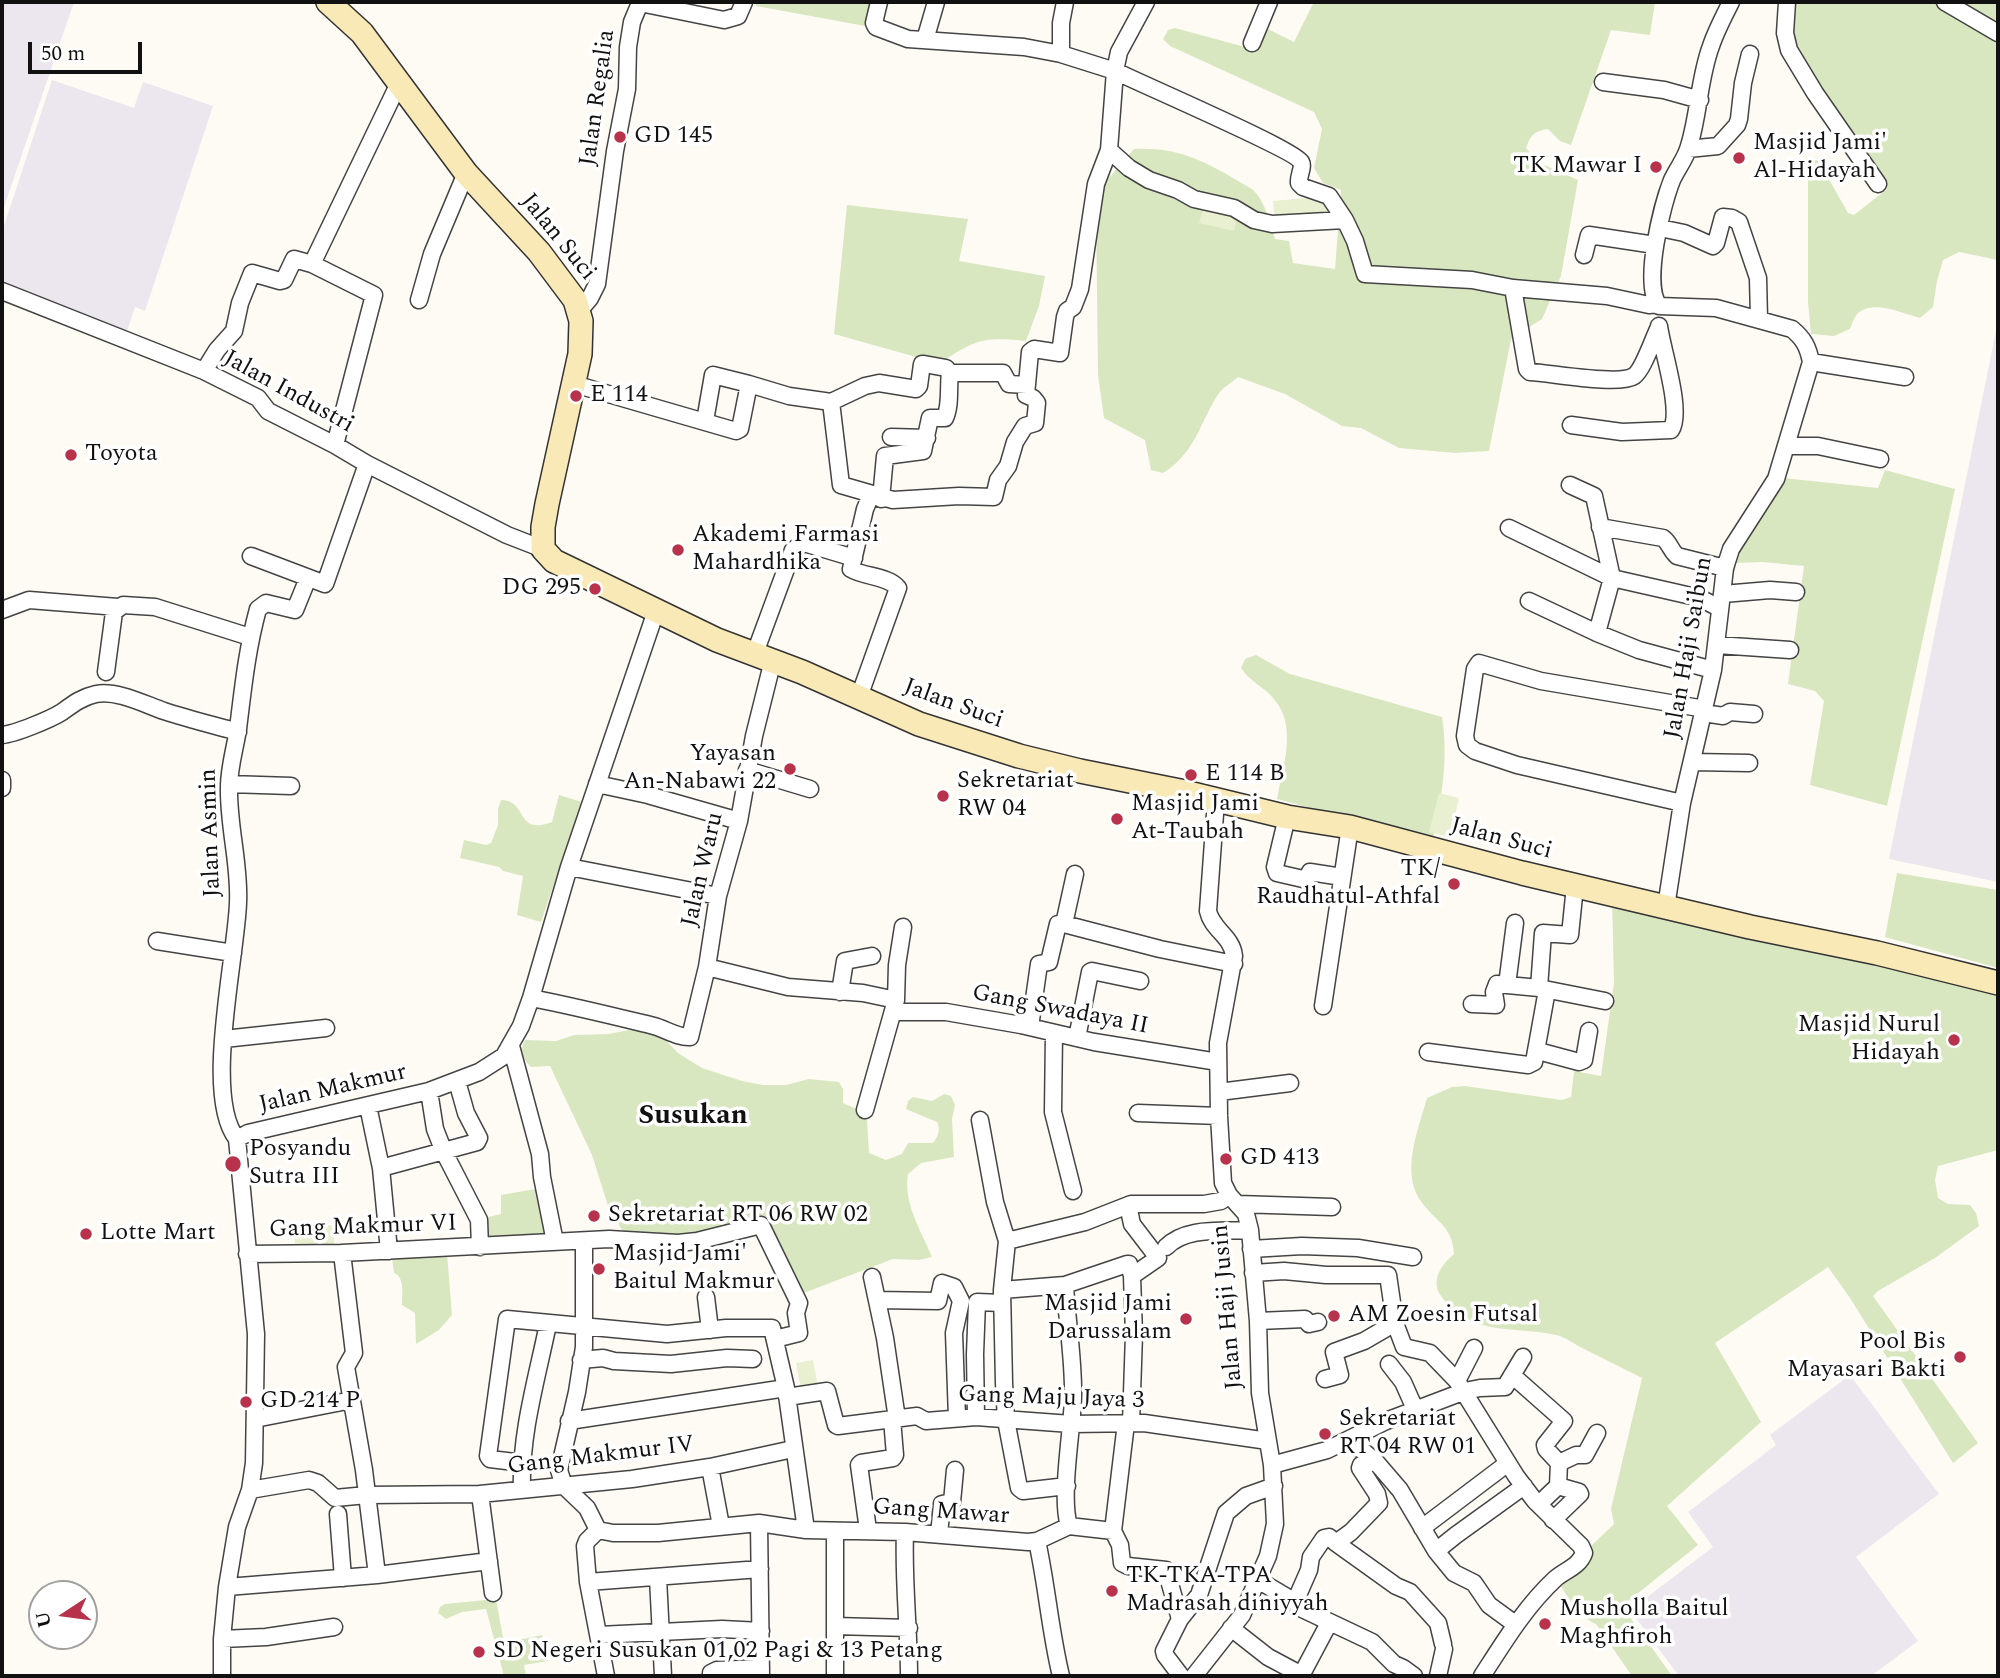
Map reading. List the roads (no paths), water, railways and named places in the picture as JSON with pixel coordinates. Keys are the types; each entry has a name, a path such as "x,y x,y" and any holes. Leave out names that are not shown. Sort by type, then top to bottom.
{"street":[{"name":"Jalan Suci","path":"328,2 362,33 466,173 539,252 567,287 579,311 580,355 543,527 543,549 548,556 569,570 717,640 764,657 919,724 1019,757 1180,790 1287,817 1350,827 1575,886 1877,953 1998,983"},
{"name":"Jalan Regalia","path":"579,311 597,284 626,89 628,47 639,2 724,20 738,16 744,2"},
{"path":"879,2 874,23 878,29 908,39 1024,47 1061,54 1115,71 1294,156 1302,165 1299,183 1329,196 1345,220 1365,274 1472,280 1513,288 1607,296 1649,305 1716,308 1792,329 1802,338 1811,362 1905,377"},
{"path":"925,40 936,2"},
{"path":"1061,54 1061,23 1065,2"},
{"path":"831,402 839,481 845,487 893,500 959,496 993,498 998,480 1008,466 1015,442 1025,426 1035,423 1037,403 1027,396 1031,350 1060,352 1066,315 1073,307 1080,289 1096,184 1109,150 1119,52 1146,2"},
{"path":"1252,43 1269,2"},
{"path":"1571,425 1622,432 1671,430 1674,422 1673,403 1652,282 1656,245 1672,182 1688,149 1711,45 1731,2"},
{"path":"1787,2 1785,33 1789,50 1878,184"},
{"path":"1945,2 1998,33"},
{"path":"1688,149 1718,146 1737,125 1750,54"},
{"path":"1603,82 1664,90 1700,100"},
{"path":"312,264 399,83"},
{"path":"1109,150 1129,168 1149,180 1194,199 1234,208 1254,220 1272,224 1345,220"},
{"path":"419,300 432,254 466,173"},
{"path":"1660,228 1684,233 1713,246 1723,217 1739,222 1758,278 1759,320"},
{"path":"1584,255 1589,235 1656,245"},
{"path":"204,371 217,350 234,331 240,303 252,273 284,280 294,259 312,264 374,295 335,444"},
{"path":"1513,288 1527,369 1530,372 1613,381 1634,376 1659,327"},
{"name":"Jalan Industri","path":"3,291 204,371 258,398 268,411 335,444 367,464 507,536 543,549"},
{"name":"Jalan Haji Saibun","path":"1665,907 1682,803 1713,670 1725,568 1731,549 1776,479 1811,362"},
{"path":"705,421 713,375 789,396 831,402 865,386 879,383 916,389 919,386 922,364 946,368 950,373 947,393 949,410 945,418 930,418 923,451 885,456 876,497 851,566 853,571 894,583 898,588 859,697"},
{"path":"950,373 1003,373 1009,384 1027,385"},
{"path":"574,384 738,431 749,384"},
{"path":"891,436 927,438"},
{"path":"1786,446 1818,446 1880,459"},
{"path":"251,556 326,583 367,464"},
{"path":"1570,485 1594,496 1612,578 1597,633"},
{"path":"1600,527 1663,538 1676,556 1725,568"},
{"path":"1509,528 1612,578 1700,598 1721,601 1770,590 1796,592"},
{"name":"Jalan Waru","path":"531,998 594,1010 689,1038 707,967 718,896 739,821 764,657 793,550 804,543 854,558"},
{"name":"Jalan Asmin","path":"237,1139 230,1130 223,1100 224,1039 238,904 229,784 232,751 250,637 258,609 266,603 295,610 308,578"},
{"path":"2,610 29,600 155,607 250,637"},
{"path":"1529,601 1597,633 1639,649 1713,670"},
{"path":"106,672 111,627 118,607"},
{"name":"Jalan Makmur","path":"222,1676 227,1587 237,1527 250,1490 254,1463 256,1334 237,1139 248,1133 429,1091 496,1063 511,1046 531,998 569,867 656,611"},
{"path":"1717,645 1790,650"},
{"path":"1682,803 1531,769 1475,751 1467,745 1465,736 1475,669 1479,663 1541,681 1724,716 1730,712 1754,714"},
{"path":"2,735 16,733 26,726 50,718 86,697 109,693 237,732"},
{"path":"1692,762 1749,763"},
{"path":"747,770 810,789"},
{"path":"2,780 2,788"},
{"path":"229,784 291,786"},
{"path":"597,784 648,795 739,821"},
{"path":"1030,1027 1039,964 1049,962 1058,924 1234,964 1233,947 1212,923 1208,911 1216,800"},
{"path":"1287,817 1275,867 1277,873 1303,879 1307,878 1310,872 1342,877"},
{"path":"1323,1006 1350,827"},
{"path":"569,867 718,896"},
{"path":"1064,924 1075,874"},
{"path":"1428,1052 1528,1065 1534,1062 1538,1051 1543,989 1543,933 1570,935 1575,886"},
{"path":"1507,985 1515,923"},
{"path":"865,1110 894,1006 903,927"},
{"path":"157,942 233,953"},
{"path":"840,992 845,961 872,956"},
{"name":"Jalan Haji Jusin","path":"1194,1675 1242,1615 1274,1537 1274,1486 1260,1394 1258,1321 1250,1230 1246,1214 1223,1183 1219,1116 1219,1035 1234,964"},
{"name":"Gang Swadaya II","path":"707,967 788,987 863,993 894,1006 946,1012 1218,1062"},
{"path":"1077,1038 1090,972 1140,981"},
{"path":"1472,1004 1496,1006 1495,985 1543,989 1605,1001"},
{"path":"224,1039 326,1028"},
{"path":"1538,1051 1580,1062 1584,1060 1590,1031"},
{"path":"1054,1033 1053,1112 1073,1191"},
{"path":"511,1046 540,1154 555,1242"},
{"path":"381,1168 478,1140 473,1122 466,1113 457,1081"},
{"path":"1219,1092 1290,1083"},
{"path":"429,1091 435,1129 479,1220 480,1247"},
{"path":"368,1106 381,1168 388,1251"},
{"path":"1138,1113 1219,1116"},
{"path":"980,1121 995,1202 1007,1241 1002,1296 1006,1420 1021,1490 1067,1486"},
{"path":"1007,1241 1085,1222 1128,1205 1204,1204 1233,1199 1332,1207"},
{"path":"1128,1205 1132,1224 1162,1252"},
{"name":"Gang Makmur VI","path":"247,1254 342,1253 617,1239 662,1243 697,1241 761,1225 799,1303 796,1313 799,1333 771,1333"},
{"path":"1132,1276 1187,1235 1205,1230 1250,1230"},
{"path":"584,1241 584,1347 577,1392 559,1470 564,1486 587,1508 598,1530"},
{"path":"1251,1249 1358,1248 1413,1257"},
{"path":"342,1253 354,1353 346,1367 377,1575"},
{"path":"976,1417 977,1302 1065,1285 1129,1264 1132,1276 1134,1334 1128,1423 1113,1531 1120,1545 1122,1563 1166,1570 1180,1619"},
{"path":"1254,1273 1284,1271 1326,1275 1388,1275 1395,1323 1404,1347 1430,1353 1461,1386 1507,1463 1524,1486 1553,1520 1581,1546 1583,1556 1578,1563 1556,1578 1515,1624 1482,1676"},
{"path":"868,1530 859,1465 893,1458 895,1455 895,1419 873,1277"},
{"path":"877,1300 937,1301 942,1283 954,1287 961,1301 954,1333 957,1418"},
{"path":"1065,1285 1072,1376 1067,1518 1069,1526 1113,1531"},
{"path":"706,1297 710,1330"},
{"path":"523,1463 490,1459 488,1456 507,1319 667,1334 710,1330 771,1333 786,1392 806,1530 759,1523 658,1533 613,1533 598,1530"},
{"path":"1258,1321 1305,1319 1309,1324 1318,1322"},
{"path":"1325,1379 1340,1375 1334,1352 1395,1323"},
{"path":"522,1490 530,1405 548,1324"},
{"path":"1461,1386 1474,1348"},
{"path":"1272,1465 1327,1450 1461,1386 1480,1388 1509,1381 1523,1357"},
{"path":"581,1360 603,1358 671,1364 727,1358 753,1359"},
{"path":"1390,1364 1403,1382 1415,1409"},
{"path":"1509,1381 1563,1420 1545,1445 1559,1463 1558,1486 1539,1504"},
{"name":"Gang Maju Jaya 3","path":"786,1392 827,1391 838,1426 919,1416 926,1421 976,1417 1071,1424 1157,1425 1268,1441"},
{"path":"569,1421 786,1392"},
{"path":"255,1419 352,1400"},
{"path":"1559,1463 1576,1455 1585,1455 1597,1433"},
{"path":"1350,1440 1376,1462 1400,1490 1436,1551 1454,1573 1474,1583 1489,1605 1515,1624"},
{"name":"Gang Makmur IV","path":"494,1593 480,1494 710,1467 793,1449"},
{"path":"1336,1543 1351,1532 1379,1503 1377,1494 1360,1468 1361,1465 1376,1462"},
{"path":"1422,1528 1507,1463"},
{"path":"710,1467 721,1526"},
{"path":"939,1534 942,1504 952,1502 955,1470"},
{"path":"250,1490 309,1480 318,1483 335,1498 367,1495 480,1494"},
{"path":"1194,1675 1164,1651 1180,1619 1199,1595 1226,1513 1246,1496 1274,1486"},
{"path":"1436,1551 1524,1486"},
{"path":"1553,1520 1580,1494 1558,1486"},
{"path":"338,1514 343,1578"},
{"path":"711,1676 711,1673 717,1670 761,1672 759,1523"},
{"name":"Gang Mawar","path":"806,1530 868,1530 1028,1542 1038,1541 1069,1526"},
{"path":"598,1530 585,1546 588,1581 606,1676"},
{"path":"835,1531 835,1676"},
{"path":"905,1532 909,1676"},
{"path":"1295,1602 1309,1570 1311,1557 1324,1538 1329,1537 1396,1586 1410,1592 1438,1623 1443,1647 1438,1676"},
{"path":"1038,1541 1051,1634 1061,1676"},
{"path":"227,1587 377,1575 489,1561"},
{"path":"588,1581 760,1569"},
{"path":"658,1578 663,1676"},
{"path":"1258,1580 1295,1602 1297,1607 1372,1642 1400,1671"},
{"path":"1230,1628 1268,1657 1303,1672 1329,1623"},
{"path":"835,1626 909,1628"},
{"path":"222,1639 266,1637 334,1627"},
{"path":"599,1635 722,1629 761,1631"}],"place":[{"name":"GD 145","path":"620,137"},
{"name":"Masjid Jami' Al-Hidayah","path":"1739,158"},
{"name":"TK Mawar I","path":"1656,167"},
{"name":"E 114","path":"576,396"},
{"name":"Toyota","path":"71,455"},
{"name":"Akademi Farmasi Mahardhika","path":"678,550"},
{"name":"DG 295","path":"595,589"},
{"name":"Yayasan An-Nabawi 22","path":"790,769"},
{"name":"E 114 B","path":"1191,775"},
{"name":"Sekretariat RW 04","path":"943,796"},
{"name":"Masjid Jami At-Taubah","path":"1117,819"},
{"name":"TK/ Raudhatul-Athfal","path":"1454,884"},
{"name":"Masjid Nurul Hidayah","path":"1954,1040"},
{"name":"GD 413","path":"1226,1159"},
{"name":"Posyandu Sutra III","path":"233,1164"},
{"name":"Sekretariat RT 06 RW 02","path":"594,1216"},
{"name":"Lotte Mart","path":"86,1234"},
{"name":"Masjid Jami' Baitul Makmur","path":"599,1269"},
{"name":"AM Zoesin Futsal","path":"1334,1316"},
{"name":"Masjid Jami Darussalam","path":"1186,1319"},
{"name":"Pool Bis Mayasari Bakti","path":"1960,1357"},
{"name":"GD 214 P","path":"246,1402"},
{"name":"Sekretariat RT 04 RW 01","path":"1325,1434"},
{"name":"TK-TKA-TPA Madrasah diniyyah","path":"1112,1591"},
{"name":"Musholla Baitul Maghfiroh","path":"1545,1624"},
{"name":"SD Negeri Susukan 01,02 Pagi & 13 Petang","path":"479,1652"}],"district":[{"name":"Susukan","path":"693,1118"}]}
